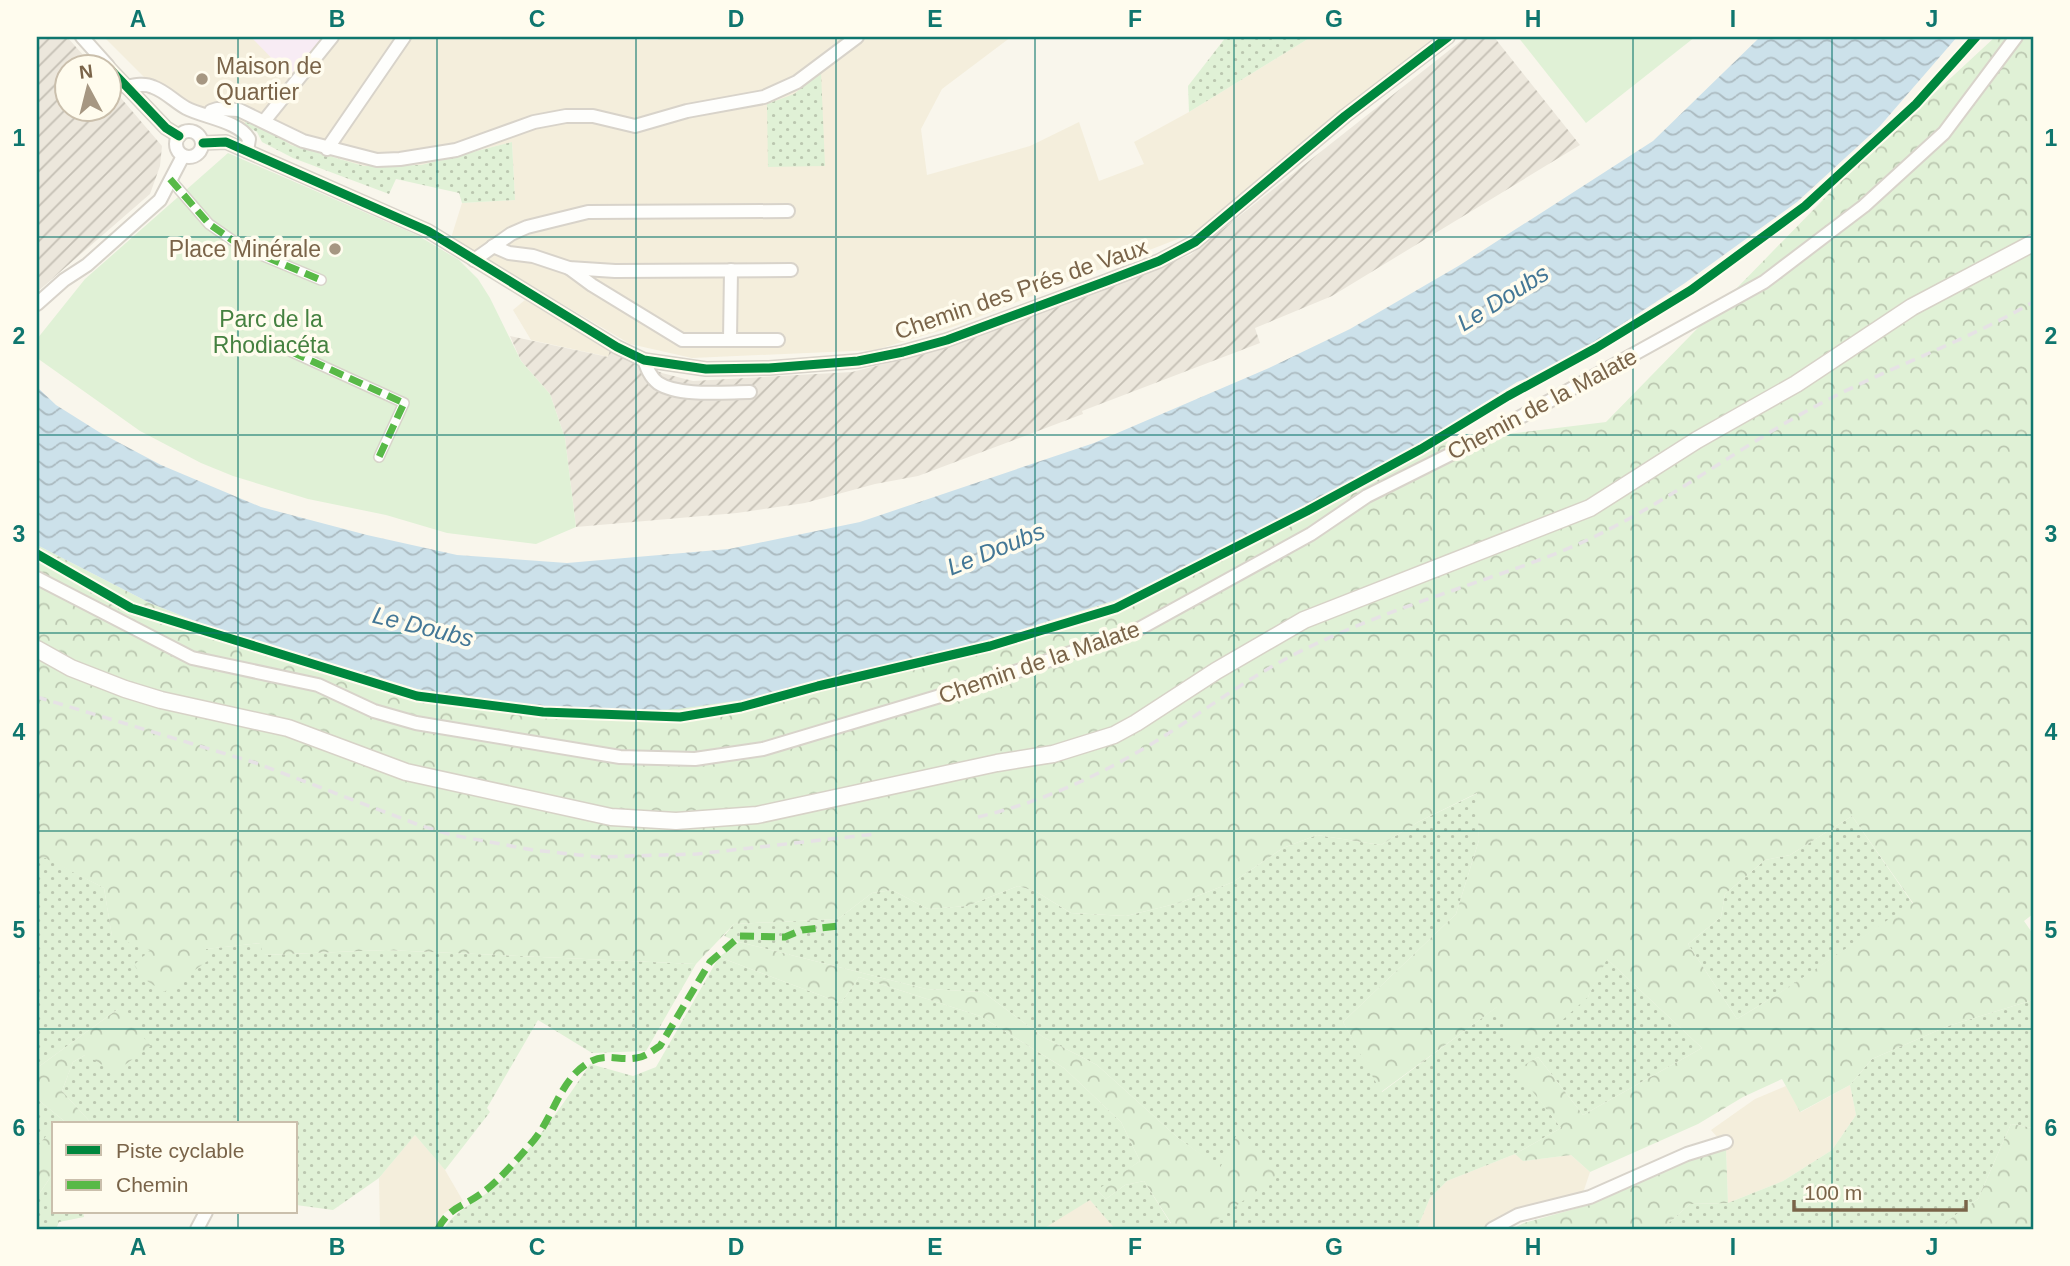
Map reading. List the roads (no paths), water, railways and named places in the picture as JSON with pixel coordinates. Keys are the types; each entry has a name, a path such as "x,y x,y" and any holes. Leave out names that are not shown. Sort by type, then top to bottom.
{"main road":[{"path":"37,649 71,668 125,689 161,700 288,728 406,772 621,818 676,821 757,815 997,763 1053,754 1114,735 1304,620 1590,508 1697,440 1796,384 1912,307 2033,243"}],"street":[{"path":"82,37 95,52"},
{"path":"265,120 332,37"},
{"path":"327,149 404,37"},
{"path":"209,116 211,111 217,109 239,110 265,120 303,141 327,149 377,160 400,159 456,150 534,122 566,116 593,116 635,126 687,111 764,97 797,82 857,37"},
{"name":"Chemin des Prés de Vaux","path":"203,143 226,142 428,231 617,347 644,360 706,369 769,368 858,361 947,340 1159,261 1195,242 1345,116 1448,37"},
{"name":"Chemin de la Malate","path":"37,578 192,658 318,685 374,711 416,723 620,757 695,760 763,749 977,685 1137,630 1311,534 1367,496 1479,440 1764,282 1864,206 1944,133 2016,37"},
{"path":"122,83 166,128 179,136"},
{"path":"126,87 136,84 153,86 188,109 248,135 247,151"},
{"path":"191,131 199,135 203,143 201,151 195,156 183,156 177,149 179,136 191,131"},
{"path":"37,304 88,265 160,200 183,156"},
{"path":"170,179 209,224 242,247 321,280"},
{"path":"474,260 527,227 588,212 788,211"},
{"path":"493,246 509,253 533,256 569,268 615,271 791,271"},
{"path":"569,268 682,340 778,340"},
{"path":"730,341 731,270"},
{"path":"292,352 404,403 379,457"},
{"path":"644,360 652,377 659,384 680,391 750,392"},
{"path":"1492,1229 1518,1215 1590,1197 1686,1154 1726,1142"}],"water":[{"name":"Le Doubs","path":"1760,37 1957,37 1880,126 1797,202 1685,283 1593,343 1547,371 1517,382 1448,426 1426,444 1116,600 991,639 742,700 678,709 614,712 542,706 417,689 212,628 150,603 37,545 37,387 56,405 99,432 161,465 261,507 457,555 567,563 729,549 860,522 1094,443 1269,368 1350,329 1460,265 1653,141"}],"railway":[{"path":"978,817 1054,793 1102,771 1149,745 1269,668 1322,641 1398,610 1545,558 1605,531 1814,407 2033,302"},
{"path":"37,697 256,763 419,825 452,835 533,850 597,857 697,854 875,834"}],"place":[{"name":"Maison de Quartier","path":"202,79"},
{"name":"Place Minérale","path":"335,249"}],"park label":[{"name":"Parc de la Rhodiacéta","path":"271,332"}]}
